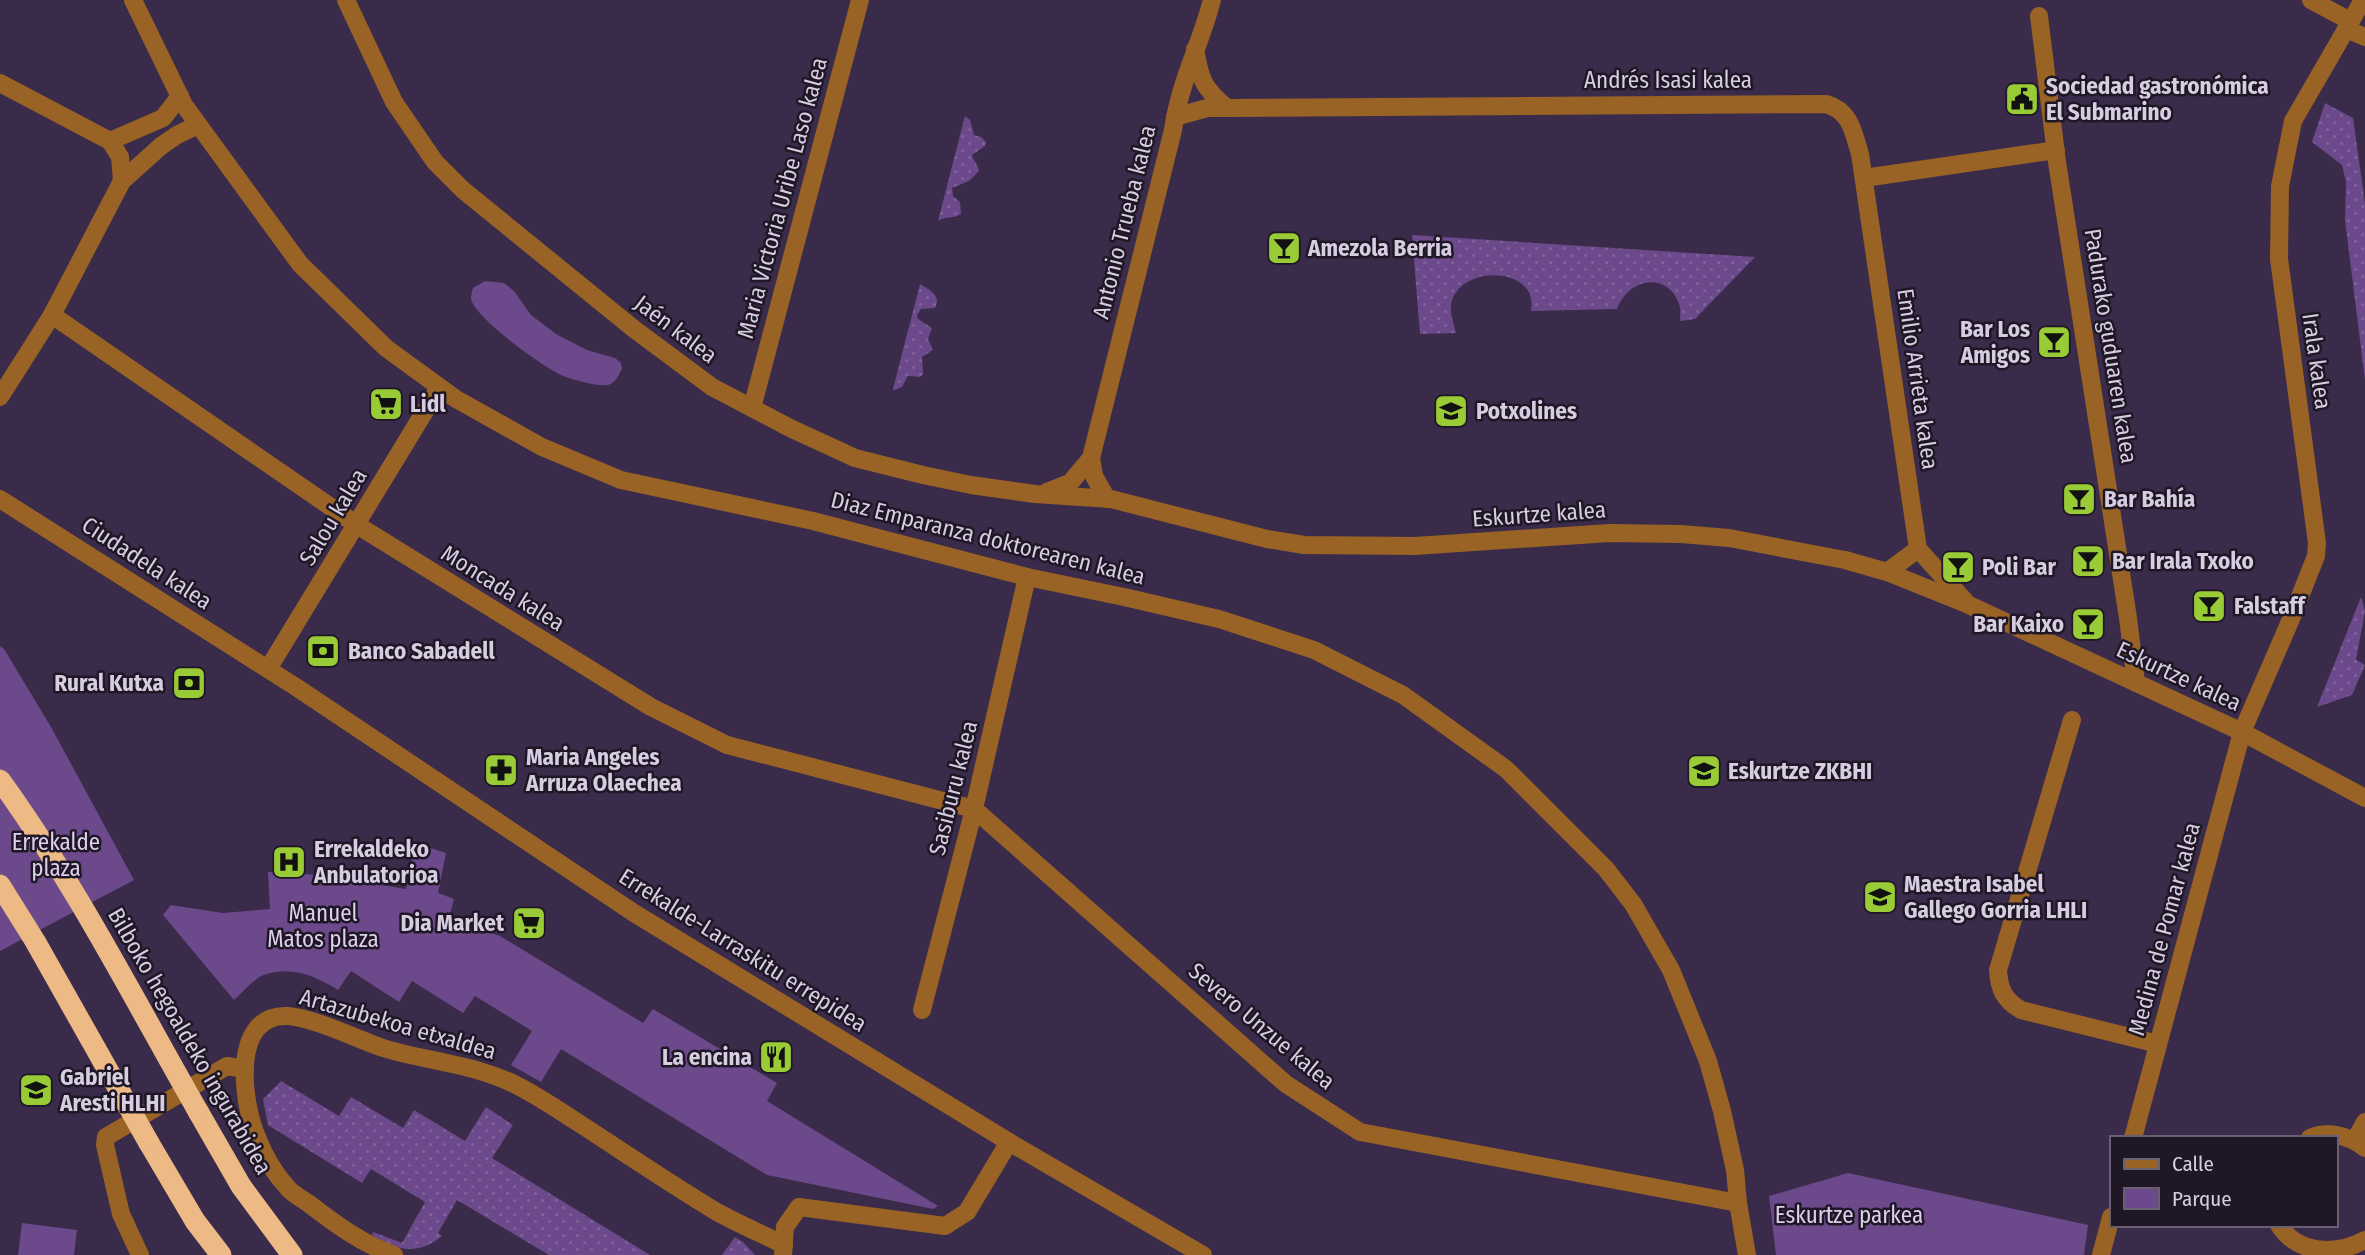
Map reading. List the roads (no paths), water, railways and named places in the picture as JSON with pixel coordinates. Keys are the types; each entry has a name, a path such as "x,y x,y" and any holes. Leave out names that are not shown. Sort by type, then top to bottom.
{"highway":[{"name":"Bilboko hegoaldeko ingurabidea","path":"0,780 77,897 241,1186 292,1255"},
{"path":"0,885 195,1221 221,1255"}],"street":[{"name":"Diaz Emparanza doktorearen kalea","path":"133,0 180,96 198,125 300,264 386,348 439,388 542,447 621,480 813,521 1027,577 1219,619 1314,650 1403,695 1506,769 1606,869 1633,904 1671,970 1709,1061 1735,1170 1747,1255"},
{"name":"Jaén kalea","path":"346,0 394,102 435,162 463,190 634,330 712,387 855,458 959,482 1107,499"},
{"name":"Maria Victoria Uribe Laso kalea","path":"752,408 860,0"},
{"name":"Antonio Trueba kalea","path":"1043,493 1070,483 1091,458 1183,81 1212,0"},
{"path":"2311,0 2365,37"},
{"name":"Irala kalea","path":"2242,732 2316,556 2279,259 2280,186 2293,121 2363,0"},
{"name":"Padurako guduaren kalea","path":"2039,16 2056,150 2136,683"},
{"path":"1195,48 1197,64 1208,92 1227,108"},
{"path":"0,83 110,141 120,157 122,181"},
{"path":"110,141 163,118 180,96"},
{"name":"Andrés Isasi kalea","path":"1175,117 1207,108 1826,104 1838,107 1850,122 1864,178"},
{"path":"0,397 52,315 122,181 161,146 198,125"},
{"path":"1864,178 2056,150"},
{"name":"Emilio Arrieta kalea","path":"1864,178 1918,549"},
{"name":"Moncada kalea","path":"52,315 357,525 651,707 727,745 974,809"},
{"name":"Salou kalea","path":"268,669 439,388"},
{"path":"1091,458 1094,476 1107,499"},
{"name":"Ciudadela kalea","path":"0,499 268,669"},
{"name":"Eskurtze kalea","path":"1107,499 1267,539 1304,545 1415,546 1610,533 1729,538 1807,552 1887,572 1969,605 2242,732 2365,798"},
{"path":"1887,572 1918,549"},
{"name":"Eskurtze kalea","path":"1918,549 1969,605"},
{"name":"Sasiburu kalea","path":"922,1010 974,809 1027,577"},
{"name":"Errekalde-Larraskitu errepidea","path":"268,669 635,913 1009,1142 1203,1255"},
{"path":"2072,720 1998,970 1999,986 2008,1002 2021,1010 2158,1044"},
{"name":"Medina de Pomar kalea","path":"2134,1136 2242,732"},
{"name":"Severo Unzue kalea","path":"974,809 1286,1084 1360,1132 1738,1203"},
{"name":"Artazubekoa etxaldea","path":"394,1255 335,1224 288,1188 270,1164 256,1136 244,1081 246,1053 253,1033 259,1024 269,1017 289,1016 386,1048 480,1070 519,1086 783,1250 785,1227 799,1207 945,1226 967,1212 1009,1142"},
{"path":"140,1255 121,1214 105,1145 106,1137 228,1066 245,1069"},
{"path":"2327,1136 2336,1135 2360,1144 2365,1122"},
{"path":"2101,1255 2110,1221"},
{"path":"2280,1227 2297,1244 2315,1252 2334,1253 2353,1248 2365,1240"}],"place":[{"name":"Sociedad gastronómica El Submarino","path":"2022,99"},
{"name":"Amezola Berria","path":"1284,248"},
{"name":"Bar Los Amigos","path":"2054,342"},
{"name":"Lidl","path":"386,404"},
{"name":"Potxolines","path":"1451,411"},
{"name":"Bar Bahía","path":"2079,499"},
{"name":"Bar Irala Txoko","path":"2088,561"},
{"name":"Poli Bar","path":"1958,567"},
{"name":"Falstaff","path":"2209,606"},
{"name":"Bar Kaixo","path":"2088,624"},
{"name":"Banco Sabadell","path":"323,651"},
{"name":"Rural Kutxa","path":"189,683"},
{"name":"Maria Angeles Arruza Olaechea","path":"501,770"},
{"name":"Eskurtze ZKBHI","path":"1704,771"},
{"name":"Errekaldeko Anbulatorioa","path":"289,862"},
{"name":"Maestra Isabel Gallego Gorria LHLI","path":"1880,897"},
{"name":"Dia Market","path":"529,923"},
{"name":"La encina","path":"776,1057"},
{"name":"Gabriel Aresti HLHI","path":"36,1090"}],"park label":[{"name":"Errekalde plaza","path":"56,855"},
{"name":"Manuel Matos plaza","path":"323,926"},
{"name":"Eskurtze parkea","path":"1849,1215"}]}
